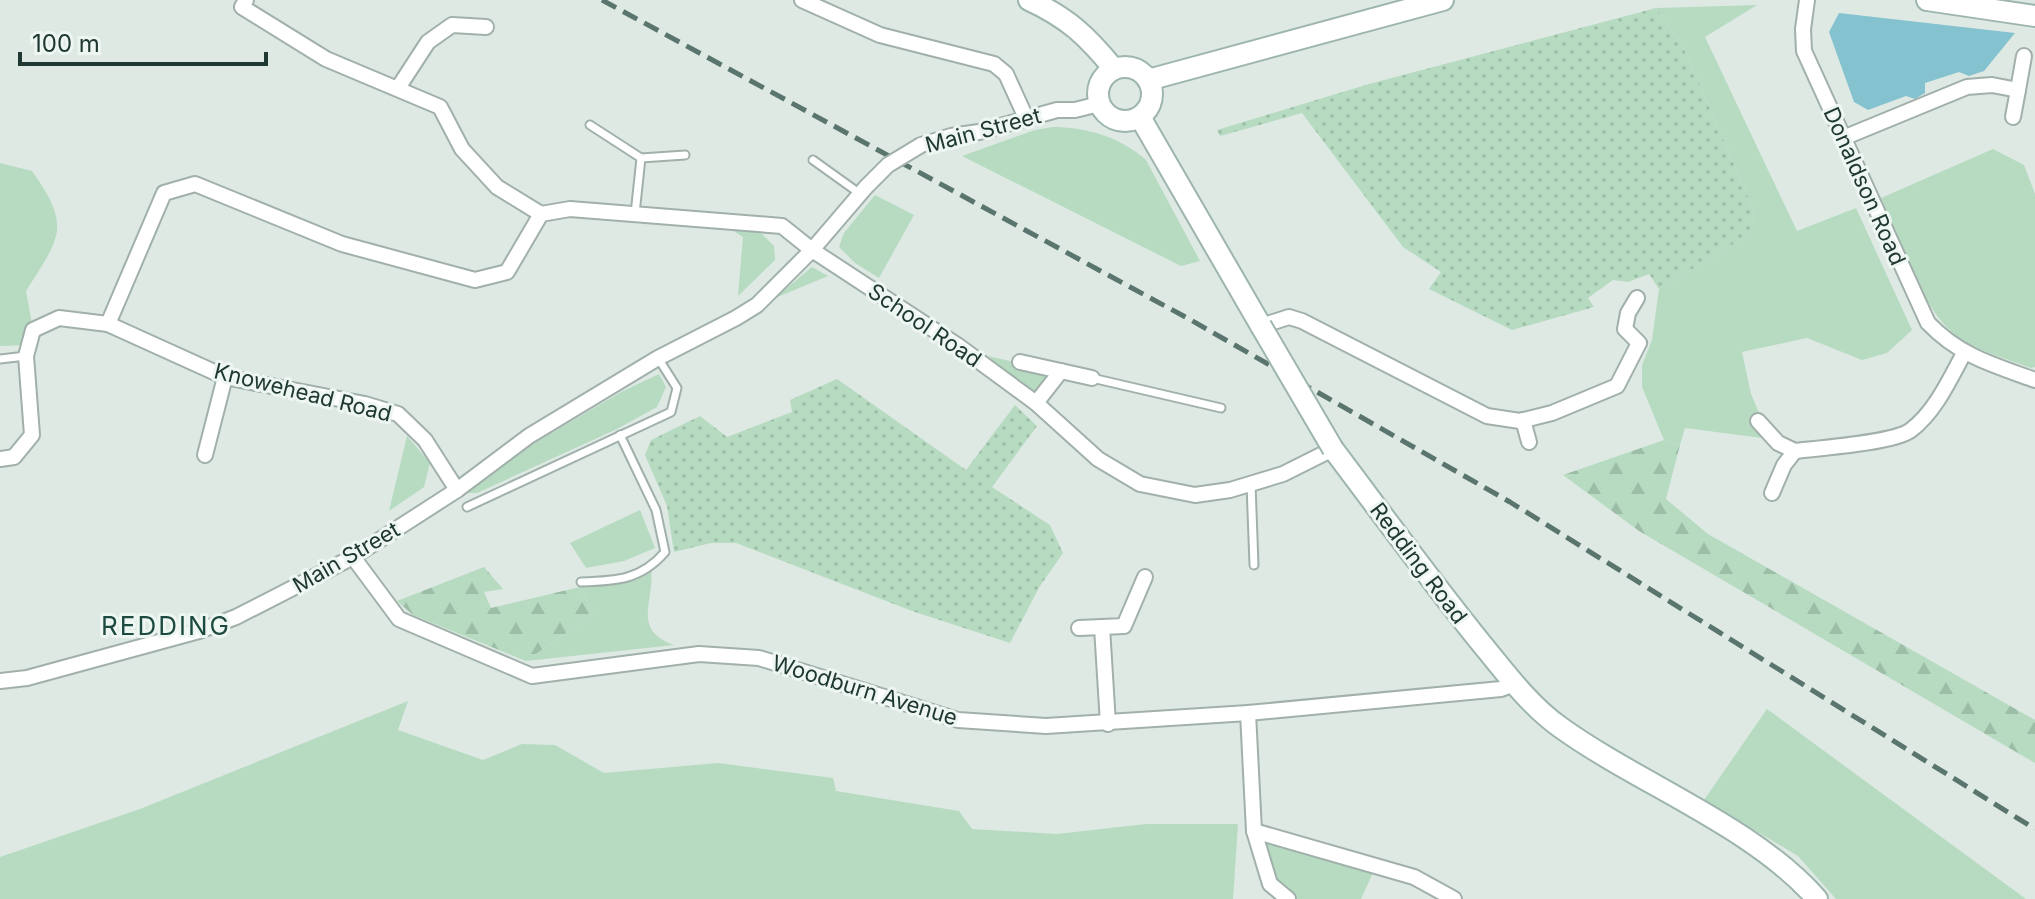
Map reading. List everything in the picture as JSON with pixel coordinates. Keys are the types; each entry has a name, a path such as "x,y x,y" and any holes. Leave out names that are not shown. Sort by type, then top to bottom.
{"main road":[{"path":"1029,0 1065,18 1086,36 1114,69"},
{"path":"1148,80 1443,0"},
{"path":"1927,0 2035,16"},
{"path":"1135,68 1148,80 1152,97 1150,105 1140,117 1120,121 1111,118 1099,104 1099,86 1114,69 1135,68"},
{"name":"Redding Road","path":"1140,117 1333,449 1514,684 1558,726 1757,847 1805,885 1817,899"}],"street":[{"path":"108,324 164,193 195,184 342,244 475,280 507,272 541,214 497,187 462,149 440,107 326,59 242,7 246,0"},
{"path":"802,0 880,35 994,64 1006,74 1026,118"},
{"name":"Donaldson Road","path":"1807,0 1804,51 1928,323 1964,353 2035,380"},
{"path":"398,88 428,42 440,33 452,25 486,27"},
{"path":"2013,117 2024,56"},
{"path":"1843,138 1967,87 1992,85 2018,90"},
{"name":"Main Street","path":"0,681 27,678 199,631 236,617 353,557 457,490 529,436 658,358 757,305 812,250 888,165 921,145 951,136 979,132 1057,110 1075,110 1099,104"},
{"name":"School Road","path":"541,214 570,209 782,226 812,250 957,345 1036,403 1098,459 1140,484 1195,495 1283,474 1333,449"},
{"path":"1261,326 1289,317 1357,348 1487,416 1523,420 1552,413 1617,386 1639,343 1625,329 1628,313 1637,298"},
{"name":"Knowehead Road","path":"26,356 33,330 59,318 108,324 225,377 365,404 398,414 425,440 457,490"},
{"path":"1758,421 1778,443 1795,451 1910,432 1928,411 1964,353"},
{"path":"0,459 14,457 32,435 26,356"},
{"path":"1020,362 1092,378"},
{"path":"1036,403 1061,371"},
{"path":"1625,371 1638,379"},
{"path":"205,455 225,377"},
{"path":"1523,420 1529,442"},
{"path":"1772,493 1784,465 1795,451"},
{"name":"Woodburn Avenue","path":"353,557 399,619 532,676 699,654 759,658 958,720 1046,726 1248,713 1501,689 1514,684"},
{"path":"1079,628 1124,626 1145,577"},
{"path":"1102,627 1108,724"},
{"path":"1248,713 1254,831 1270,884 1288,899"},
{"path":"1254,831 1414,877 1454,899"}],"lane":[{"path":"590,125 641,158 685,155"},
{"path":"635,214 641,158"},
{"path":"813,160 863,190"},
{"path":"0,359 26,356"},
{"path":"467,507 671,412 677,388 658,358"},
{"path":"1092,378 1221,408"},
{"path":"581,582 614,581 651,568 665,552 656,510 620,435"},
{"path":"1251,484 1254,565"}],"green space":[{"path":"1757,5 1705,37 1797,231 1856,208 1912,330 1887,353 1862,360 1807,338 1742,352 1751,394 1770,439 1685,428 1680,445 1664,440 1642,387 1642,365 1652,340 1659,289 1748,235 1755,213 1684,49 1656,8"},
{"path":"1656,8 1684,49 1755,213 1748,235 1659,289 1649,274 1628,282 1613,280 1588,298 1594,307 1512,330 1429,289 1441,272 1403,247 1302,113 1220,136 1217,130 1369,84"},
{"path":"1052,127 1078,129 1114,139 1146,160 1200,261 1181,266 962,156"},
{"path":"1993,149 2024,165 2035,194 2035,367 2031,368 1959,338 1940,319 1911,269 1881,198"},
{"path":"0,163 32,171 45,190 57,219 53,244 26,291 33,330 29,345 0,346"},
{"path":"875,195 914,215 879,278 855,263 839,247 844,233"},
{"path":"732,230 759,231 774,246 775,260 738,296 743,237"},
{"path":"812,267 828,276 775,298"},
{"path":"988,356 1014,362 1013,366 1026,370 1028,367 1048,379 1036,393 1029,391"},
{"path":"659,374 666,387 657,407 617,429 477,493 460,493 536,442 623,391"},
{"path":"837,379 966,470 1015,405 1037,426 992,487 1050,525 1063,553 1040,586 1010,643 912,611 736,543 711,543 674,552 667,506 645,455 651,440 700,416 727,437 792,412 790,400"},
{"path":"407,436 430,463 424,487 389,511"},
{"path":"1664,440 1680,445 1666,499 1708,534 2035,720 2035,763 1639,531 1563,475"},
{"path":"640,510 655,548 624,561 586,568 570,543"},
{"path":"484,567 503,589 484,592 491,608 580,587 593,614 526,661 413,615 397,601"},
{"path":"651,568 649,623 661,639 674,645 526,661 593,614 580,587 614,581"},
{"path":"408,701 398,730 483,760 522,744 555,745 604,773 718,763 833,778 836,791 959,811 972,829 1057,834 1146,824 1238,824 1233,899 0,899 0,857 140,809"},
{"path":"1767,709 2026,899 1836,899 1798,856 1704,800"},
{"path":"1254,831 1376,866 1361,899 1288,899 1270,884"}],"water":[{"path":"1839,13 2015,33 1984,71 1969,76 1959,72 1925,83 1925,93 1915,99 1906,96 1868,110 1854,102 1829,32"}],"railway":[{"path":"602,0 1189,319 1510,502 2035,829"}],"district":[{"name":"REDDING","path":"166,625"}]}
